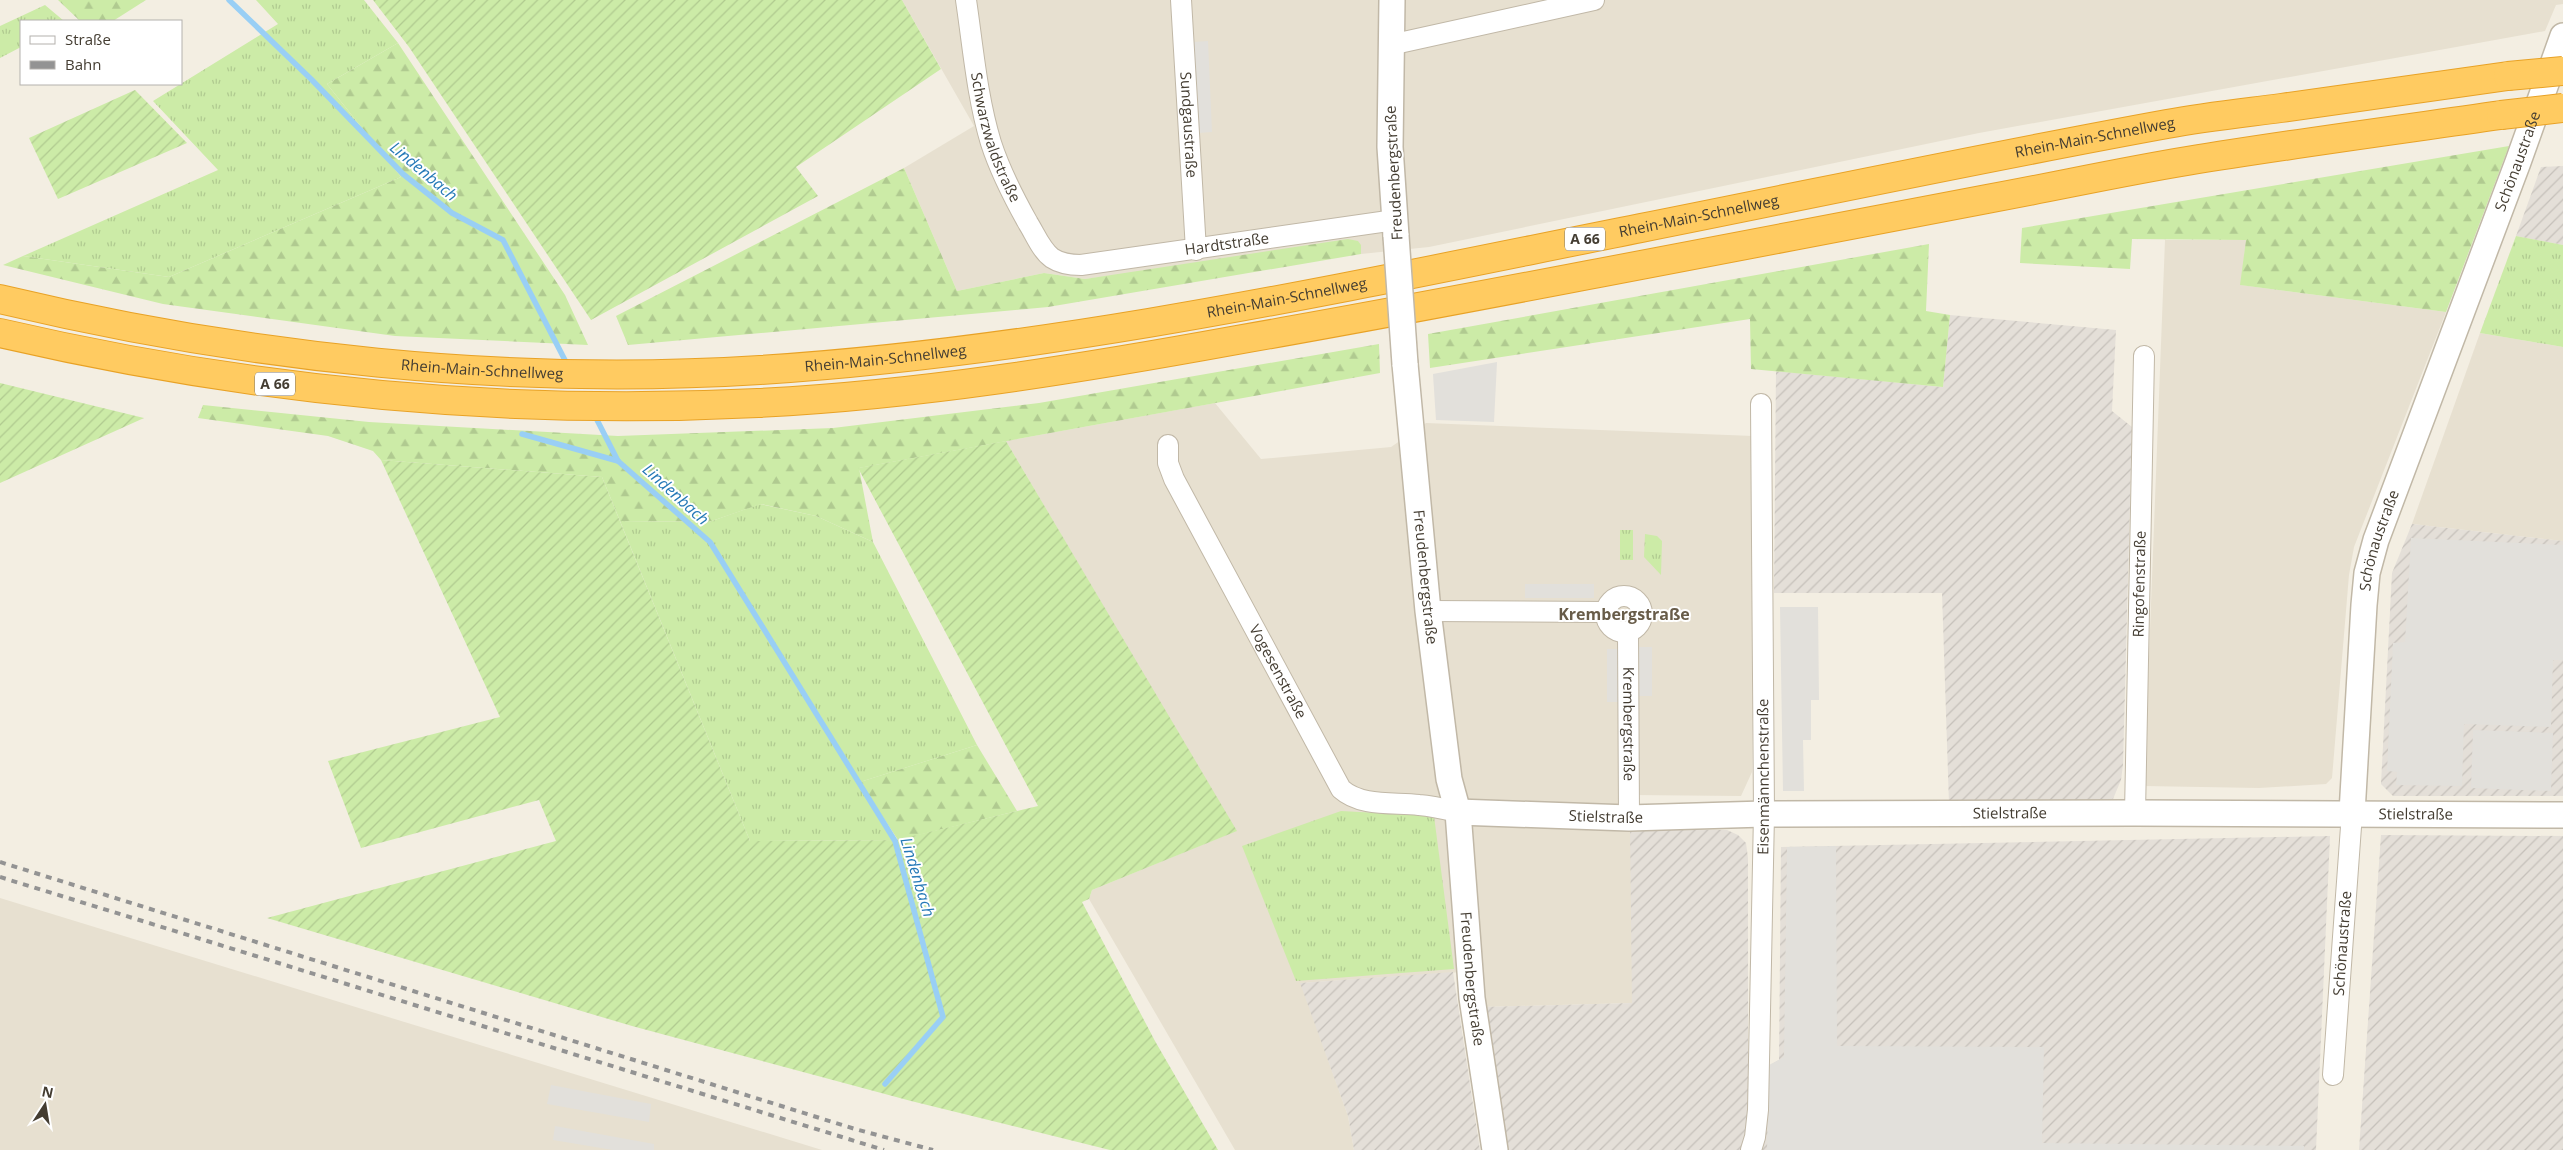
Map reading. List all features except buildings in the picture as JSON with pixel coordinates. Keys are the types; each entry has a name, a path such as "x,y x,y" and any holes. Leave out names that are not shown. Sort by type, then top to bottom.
{"highway":[{"name":"Rhein-Main-Schnellweg","path":"0,299 156,333 250,348 347,359 553,372 657,373 756,370 858,362 958,350 1174,318 1384,279 2173,123 2563,70"},
{"name":"A 66","path":"0,333 150,364 247,381 345,393 451,402 554,406 660,406 760,403 863,395 965,384 1072,368 1369,317 2183,162 2501,115 2563,108"}],"street":[{"name":"Schwarzwaldstraße","path":"966,0 985,120 1000,168 1042,246 1058,262"},
{"name":"Sundgaustraße","path":"1181,0 1196,250"},
{"name":"Freudenbergstraße","path":"1392,0 1390,147 1405,364 1428,611 1449,779 1458,812 1472,998 1495,1150"},
{"path":"1390,46 1594,0"},
{"name":"Schönaustraße","path":"2333,1076 2367,573 2376,540 2518,162 2563,36"},
{"name":"Hardtstraße","path":"1058,262 1081,265 1396,228"},
{"name":"Ringofenstraße","path":"2135,813 2144,356"},
{"name":"Eisenmännchenstraße","path":"1751,1150 1757,1120 1764,814 1761,404"},
{"name":"Vogesenstraße","path":"1168,445 1168,463 1174,479 1340,789 1346,794 1365,801 1428,806 1458,812"},
{"path":"1626,596 1635,600 1642,609 1642,621 1634,630 1628,632 1617,631 1612,628 1606,612 1608,606 1617,598 1626,596"},
{"path":"1428,611 1606,612"},
{"name":"Krembergstraße","path":"1628,632 1629,818"},
{"name":"Stielstraße","path":"1458,812 1629,818 1764,814 2352,813 2563,815"}],"shaded area":[{"path":"902,0 2563,0 2563,4 2556,5 2545,31 1979,133 1429,247 1361,254 1361,245 1085,279 1044,273 957,291 904,168 974,126"},
{"path":"1208,41 1212,132 1198,133 1193,42"},
{"path":"2563,166 2563,245 2516,236 2541,167"},
{"path":"2165,240 2246,240 2241,285 2446,312 2354,547 2349,575 2332,778 2326,784 2259,788 2144,786"},
{"path":"1950,315 2116,330 2112,411 2132,427 2123,765 2121,780 2113,799 2100,803 1949,804 1942,593 1774,593 1776,371 1943,387"},
{"path":"2480,333 2563,347 2563,541 2412,524"},
{"path":"1497,362 1494,422 1436,420 1433,374"},
{"path":"1215,403 1261,459 1391,447 1426,423 1753,436 1752,772 1741,796 1632,795 1632,1003 1482,1007 1477,971 1301,983 1348,1116 1354,1150 1235,1150 1089,899 1092,890 1236,831 1006,441"},
{"path":"2412,524 2563,541 2563,796 2393,796 2381,784 2392,573"},
{"path":"2411,538 2563,545 2563,660 2553,660 2551,727 2464,724 2462,786 2396,785 2397,772 2387,771 2393,643 2405,642"},
{"path":"1525,584 1594,584 1594,598 1525,598"},
{"path":"1780,607 1818,607 1819,700 1811,700 1811,740 1803,740 1804,791 1783,791"},
{"path":"1637,647 1652,647 1652,696 1637,696"},
{"path":"1607,649 1621,649 1621,702 1607,702"},
{"path":"2473,730 2553,733 2551,791 2471,788"},
{"path":"1630,829 1727,830 1738,835 1746,843 1748,858 1748,1117 1744,1147 1742,1150 1506,1150 1482,1007 1632,1003"},
{"path":"2381,835 2563,836 2563,1150 2359,1150"},
{"path":"2330,836 2316,1150 1762,1150 1767,1067 1779,1060 1781,847"},
{"path":"1836,846 1837,1046 2044,1047 2042,1143 2304,1146 2304,1150 1767,1150 1769,1065 1784,1057 1787,847"},
{"path":"0,898 822,1150 0,1150"},
{"path":"1453,972 1480,1150 1354,1150 1348,1116 1300,983"},
{"path":"551,1085 651,1104 649,1122 547,1104"},
{"path":"555,1126 654,1144 654,1150 613,1150 553,1140"}],"green space":[{"path":"58,0 146,0 115,20 79,20"},
{"path":"256,0 364,0 398,43 327,84 401,177 169,277 23,256 218,170 153,101 182,85 182,83 278,24"},
{"path":"373,0 902,0 941,69 796,167 818,196 591,320 409,47"},
{"path":"45,5 63,20 20,20 20,48 0,58 0,26"},
{"path":"398,43 565,295 588,345 395,336 163,304 3,265 23,256 169,277 401,177 327,84"},
{"path":"135,90 187,143 58,199 29,138"},
{"path":"2509,146 2446,312 2240,285 2246,240 2132,239 2130,269 2020,263 2022,228"},
{"path":"904,168 957,291 1044,273 1085,279 1348,239 1358,241 1361,245 1361,254 1048,307 628,345 616,316"},
{"path":"2516,236 2563,245 2563,347 2480,333"},
{"path":"1929,244 1926,311 1950,315 1943,387 1751,369 1750,319 1430,368 1428,334"},
{"path":"1379,344 1380,373 859,468 873,542 816,516 761,504 709,522 620,521 602,477 381,460 373,451 328,436 198,418 203,405 369,422 618,436 833,428 1039,403"},
{"path":"0,383 144,418 0,483"},
{"path":"1006,441 1237,831 1092,890 1089,899 1082,902 1155,1041 1218,1150 1110,1150 911,1101 632,1026 267,918 556,841 539,800 361,848 328,761 500,717 381,460 602,477 750,841 896,840 1038,806 858,468"},
{"path":"760,504 816,516 873,542 977,745 857,783 892,840 750,841 620,521 709,522"},
{"path":"1620,530 1633,530 1633,560 1620,560"},
{"path":"1645,534 1657,536 1662,541 1661,575 1644,557"},
{"path":"977,745 1017,811 898,840 860,782"},
{"path":"1341,811 1434,816 1454,969 1296,981 1242,846"}],"waterway":[{"name":"Lindenbach","path":"229,0 311,79 403,174 452,213 503,240 568,366"},
{"name":"Lindenbach","path":"594,414 618,461 710,542 895,841 943,1017 885,1084"},
{"path":"522,434 618,461"}],"railway":[{"path":"0,862 855,1129 933,1150"},
{"path":"0,877 884,1150"}],"district":[{"name":"Krembergstraße","path":"1624,614"}]}
